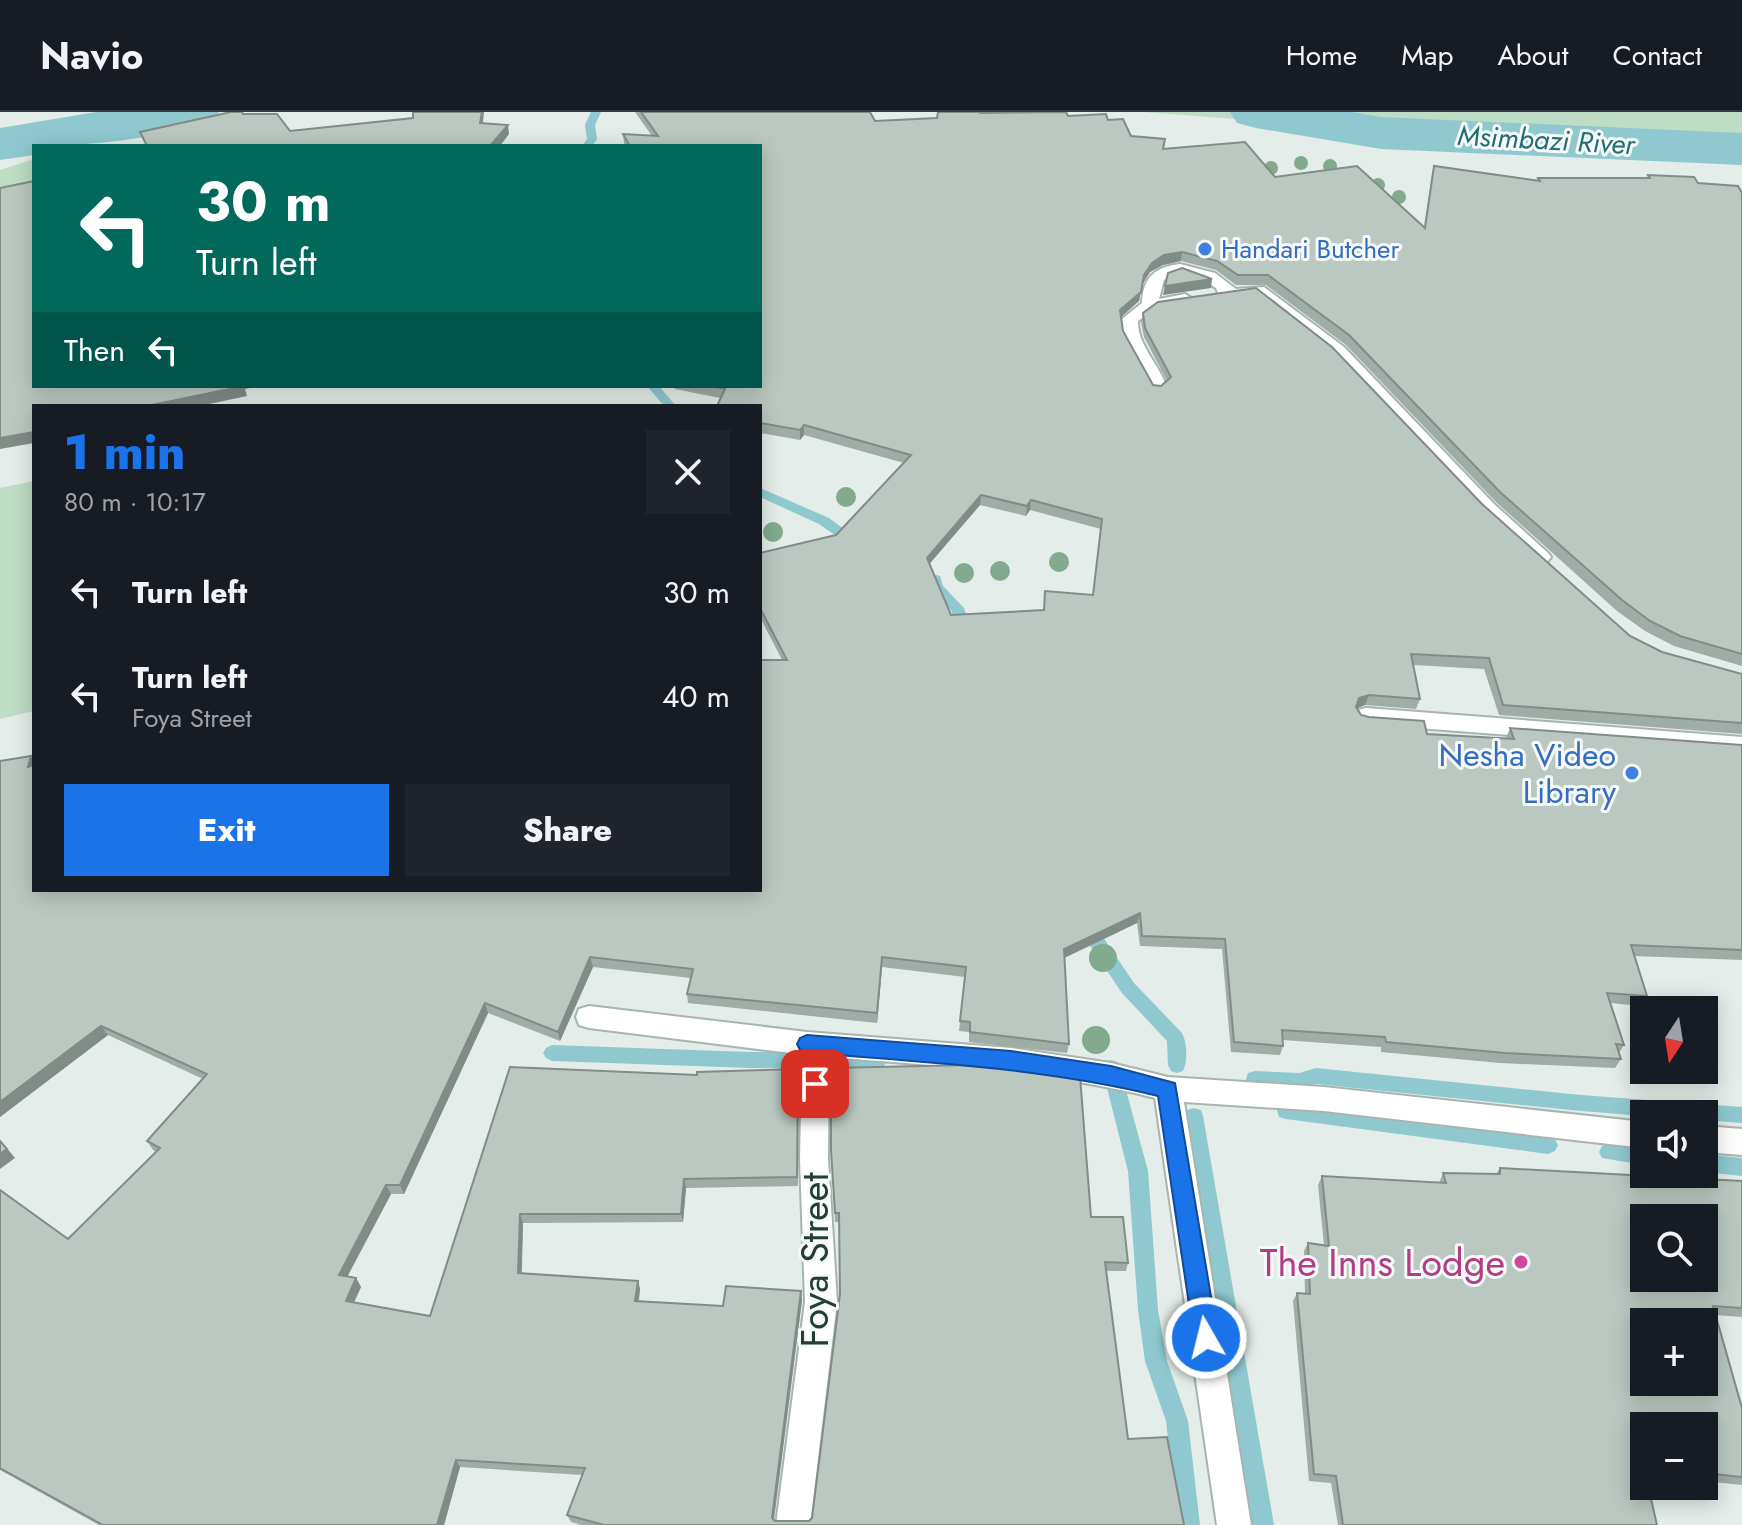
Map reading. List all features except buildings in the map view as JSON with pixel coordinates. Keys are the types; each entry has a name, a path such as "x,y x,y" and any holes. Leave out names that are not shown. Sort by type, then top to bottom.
{"street":[{"path":"1150,305 1153,279 1171,269 1193,270 1213,276 1232,294"},
{"path":"1158,388 1150,366 1128,328 1130,319 1150,305 1258,290 1338,351 1487,508 1556,571"},
{"path":"1366,716 1742,745"},
{"path":"589,1017 807,1044 1011,1060 1111,1075 1168,1089 1324,1099 1630,1134"},
{"name":"Foya Street","path":"793,1525 821,1302 814,1159 816,1059 807,1044"},
{"path":"1168,1089 1234,1525"},
{"path":"1718,1140 1742,1142"}],"green space":[{"path":"1144,112 1742,112 1742,157"},
{"path":"32,160 32,191 0,201 0,170"},
{"path":"32,481 32,711 0,719 0,488"}],"waterway":[{"name":"Msimbazi River","path":"0,144 193,112"},
{"path":"588,144 592,139 590,125 596,112"},
{"name":"Msimbazi River","path":"1256,112 1381,133 1742,149"},
{"path":"655,388 668,404"},
{"path":"762,493 824,521 857,544"},
{"path":"929,577 935,579 936,587 957,608 965,632"},
{"path":"1086,926 1128,988 1176,1038 1177,1065"},
{"path":"552,1053 749,1060 878,1060"},
{"path":"1111,1068 1138,1171 1148,1310 1156,1361 1177,1421 1189,1525"},
{"path":"1255,1079 1299,1081 1316,1076 1581,1103 1742,1115"},
{"path":"1286,1111 1548,1145"},
{"path":"1194,1116 1263,1525"},
{"path":"1609,1152 1630,1154"},
{"path":"1718,1164 1742,1167"}],"place":[{"name":"Handari Butcher","path":"1205,249"},
{"name":"Nesha Video Library","path":"1632,773"},
{"name":"The Inns Lodge","path":"1521,1262"}],"route":[{"path":"815,1084 816,1059 807,1044 1011,1060 1111,1075 1168,1089 1206,1338"}]}
